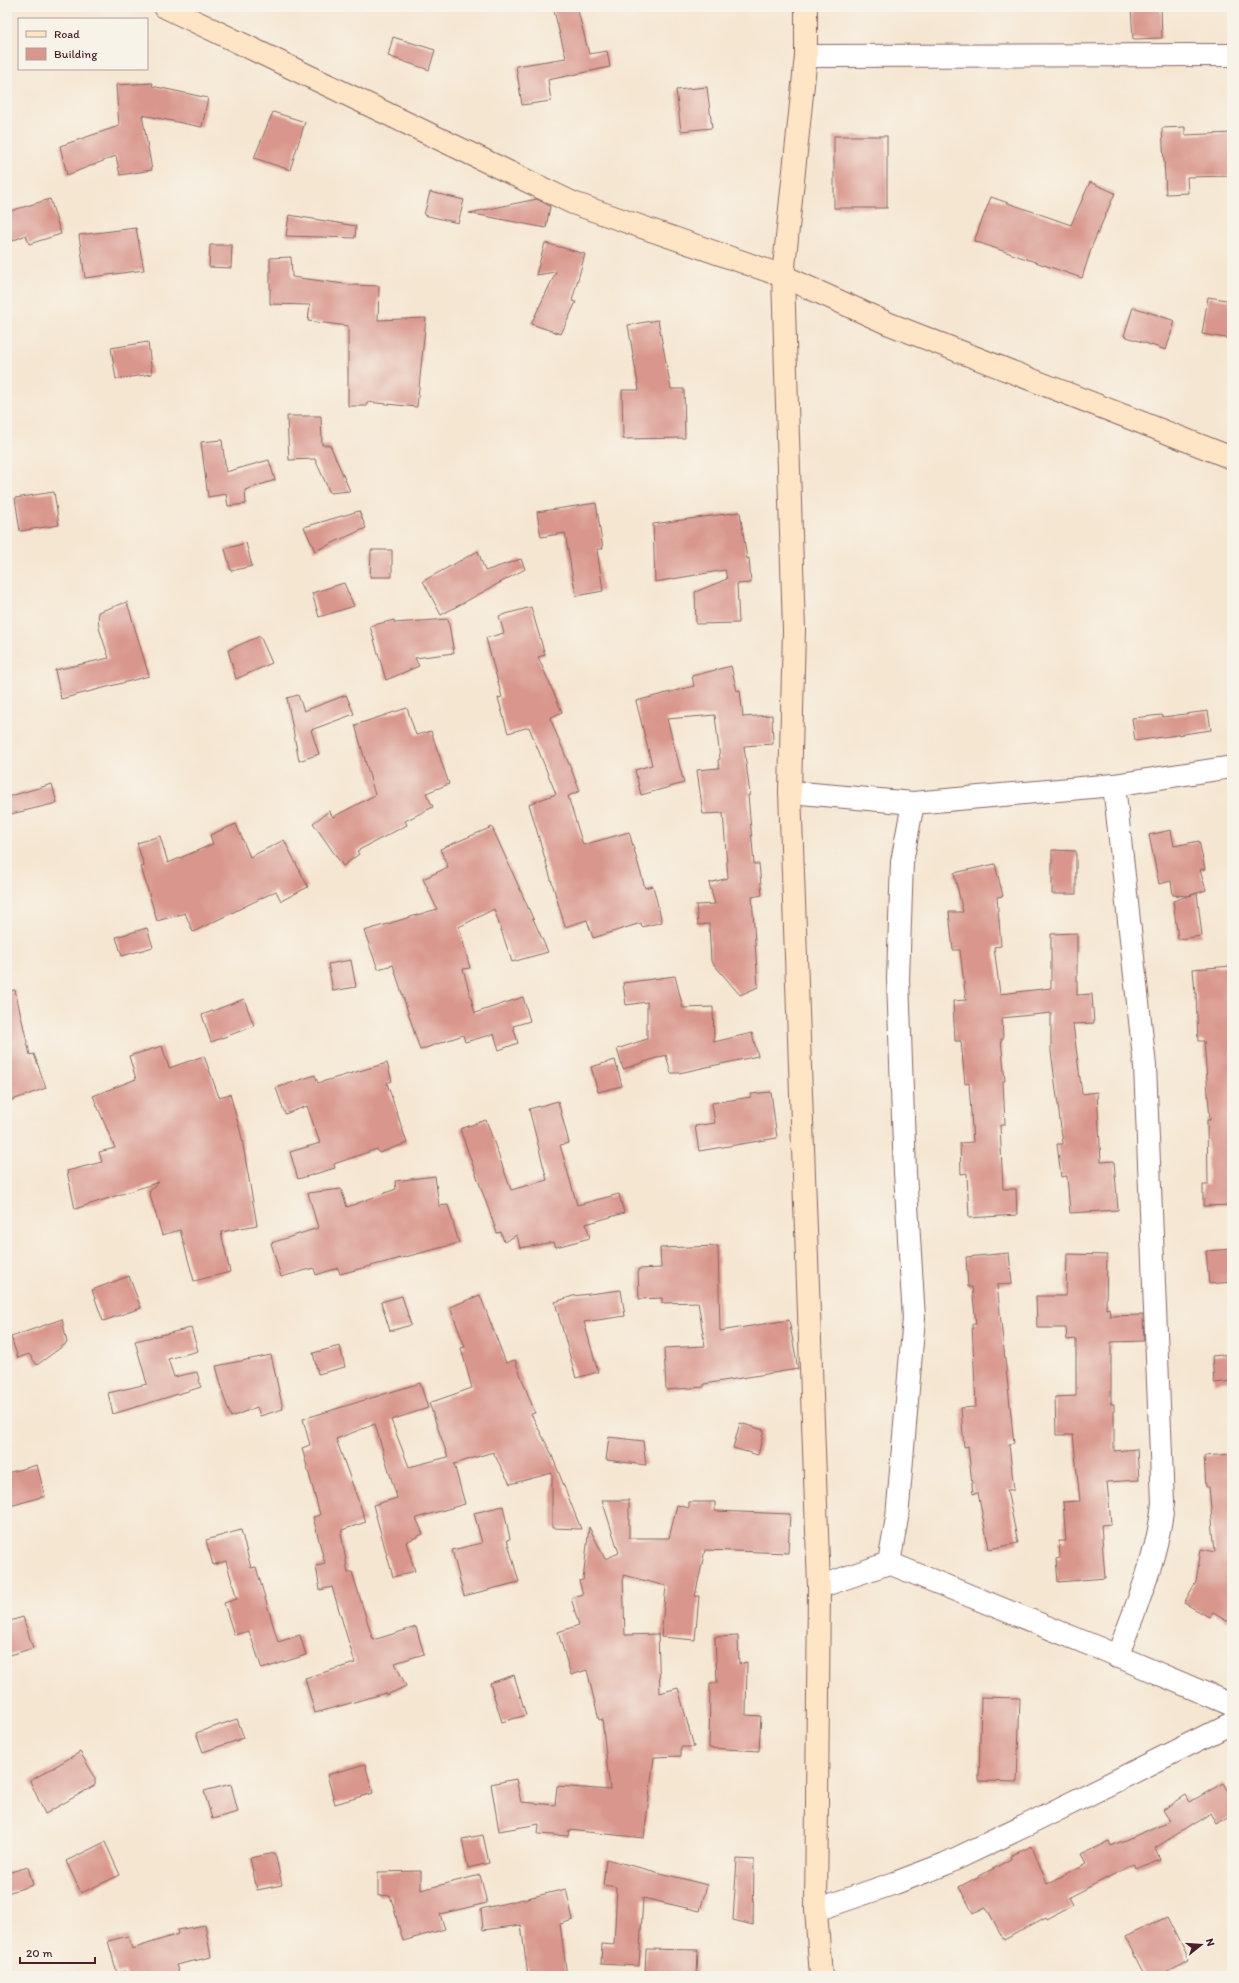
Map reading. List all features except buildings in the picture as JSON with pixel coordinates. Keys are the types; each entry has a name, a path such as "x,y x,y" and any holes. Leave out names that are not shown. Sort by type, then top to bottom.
{"street":[{"path":"165,7 573,204 783,276 886,324 1232,458"},
{"path":"806,7 806,56 783,276 794,630 790,792 819,1587 816,1910 821,1976"},
{"path":"806,56 1232,55"},
{"path":"790,792 913,803 1114,785 1232,766"},
{"path":"1114,785 1145,1066 1163,1502 1161,1523 1154,1554 1117,1657"},
{"path":"889,1563 897,1518 914,1318 905,1173 898,979 902,862 913,803"},
{"path":"819,1587 889,1563 1232,1705"},
{"path":"816,1910 945,1864 1232,1723"}]}
